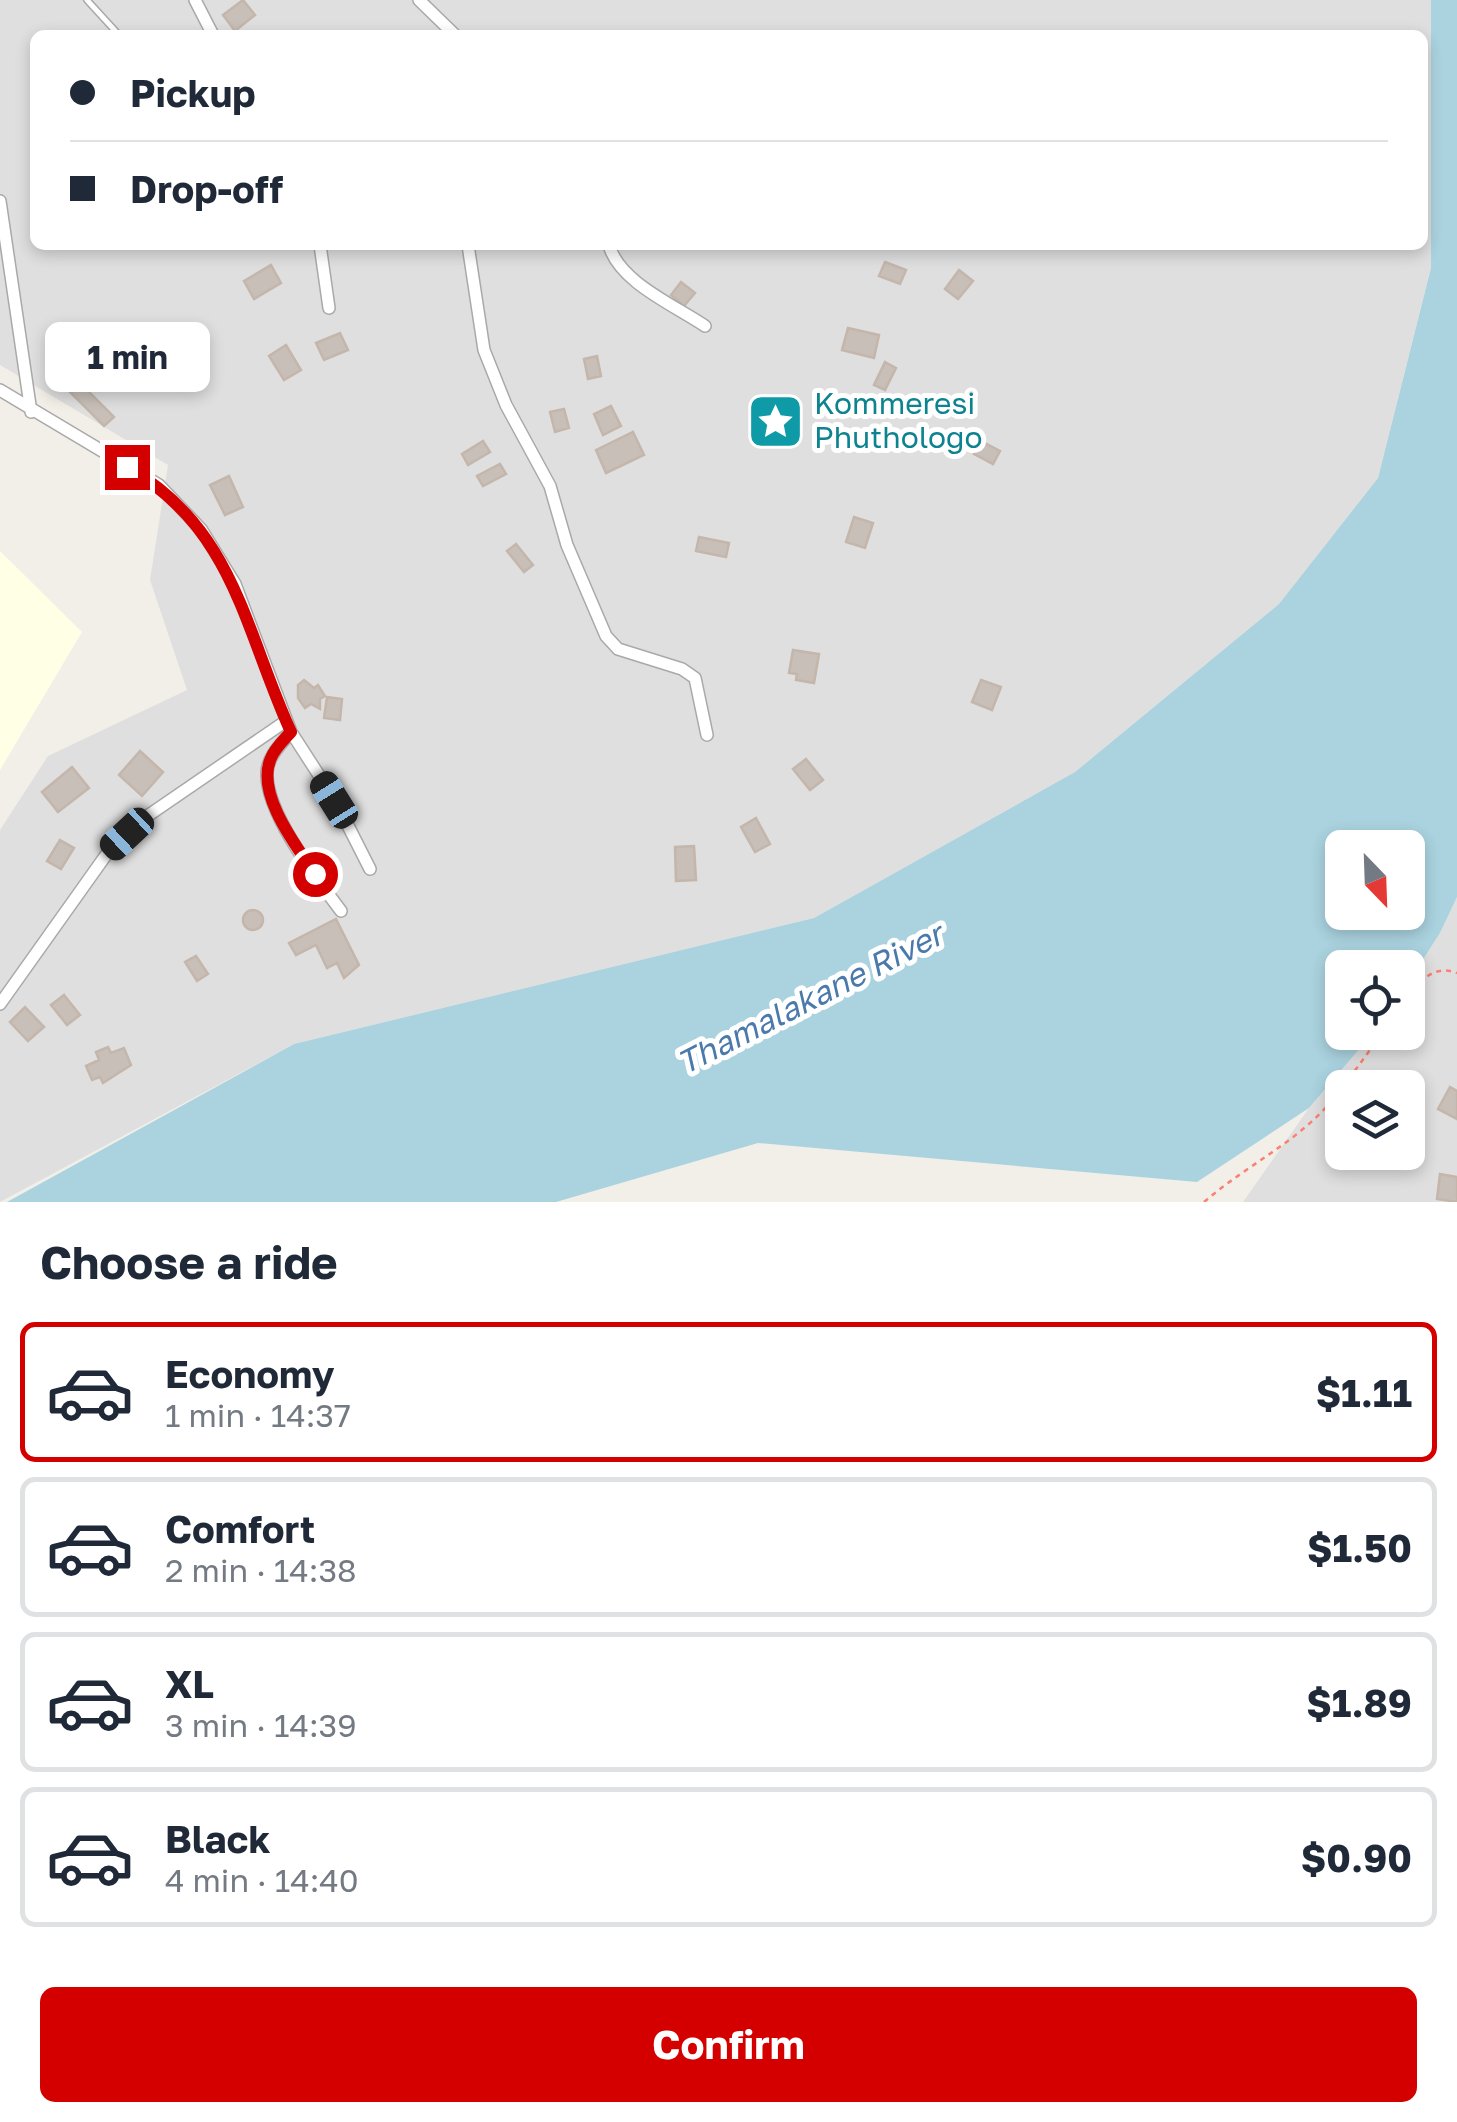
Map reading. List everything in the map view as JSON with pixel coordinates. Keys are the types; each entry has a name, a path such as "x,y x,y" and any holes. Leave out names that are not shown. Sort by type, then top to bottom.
{"street":[{"path":"195,0 210,30"},
{"path":"419,0 450,30"},
{"path":"0,201 31,412"},
{"path":"321,250 329,308"},
{"path":"469,250 484,350 506,405 550,486 595,615 618,650 682,669 695,678 707,735"},
{"path":"611,250 614,261 626,272 704,326"},
{"path":"0,390 159,485 182,505 235,584 289,727 370,869"},
{"path":"289,727 270,760 270,788 286,828 341,911"},
{"path":"0,1004 111,848 143,819 289,727"}],"lane":[{"path":"87,0 114,30"}],"path":[{"path":"1425,976 1447,969 1457,973"},
{"path":"1204,1202 1235,1176 1317,1122 1325,1111"}],"shaded area":[{"path":"0,0 1431,0 1431,268 1378,478 1279,604 1075,772 814,918 294,1044 0,1202 0,830 48,756 187,690 150,580 168,465 0,365"},
{"path":"0,551 82,632 0,770"},
{"path":"1457,897 1457,1202 1243,1202 1325,1089 1325,1170 1425,1170 1425,1070 1341,1070 1358,1050 1425,1050 1425,956"}],"water":[{"name":"Thamalakane River","path":"1431,0 1457,0 1457,897 1425,956 1425,950 1325,950 1325,1050 1358,1050 1341,1070 1325,1070 1325,1089 1309,1108 1197,1182 758,1143 556,1202 7,1202 294,1044 814,918 1075,772 1279,604 1378,478 1431,268"}],"building":[{"path":"243,0 255,15 234,30 223,15"},
{"path":"885,262 906,270 900,284 879,276"},
{"path":"271,265 281,283 254,299 244,281"},
{"path":"959,270 973,281 958,299 945,289"},
{"path":"681,282 695,293 684,306 671,295"},
{"path":"848,328 879,335 874,358 842,350"},
{"path":"340,333 348,350 324,360 316,343"},
{"path":"286,345 301,370 284,380 269,356"},
{"path":"89,347 97,361 70,377 62,363"},
{"path":"597,356 601,376 588,379 584,359"},
{"path":"149,358 167,376 156,386 138,368"},
{"path":"885,362 896,368 885,390 874,385"},
{"path":"75,378 114,417 104,426 65,387"},
{"path":"611,406 621,426 603,435 594,414"},
{"path":"564,409 569,428 555,432 550,412"},
{"path":"633,432 644,455 606,473 596,450"},
{"path":"483,441 490,452 468,465 462,454"},
{"path":"981,441 1000,451 993,464 974,454"},
{"path":"500,464 506,474 483,486 477,476"},
{"path":"229,476 243,507 225,515 210,485"},
{"path":"854,517 873,523 865,548 846,542"},
{"path":"699,537 729,543 726,557 696,551"},
{"path":"516,544 533,565 524,572 507,551"},
{"path":"793,650 819,654 814,683 796,680 797,674 789,673"},
{"path":"304,680 314,688 318,685 325,696 320,699 320,709 311,704 305,708 298,698 298,685"},
{"path":"981,680 1001,687 992,710 972,702"},
{"path":"327,697 342,699 340,720 324,718"},
{"path":"140,751 163,772 142,796 119,775"},
{"path":"806,759 823,780 810,790 793,769"},
{"path":"72,767 89,788 58,812 42,792"},
{"path":"756,818 770,844 755,852 741,827"},
{"path":"60,840 74,848 61,869 47,861"},
{"path":"694,846 696,880 676,881 675,847"},
{"path":"253,910 263,920 253,930 243,920"},
{"path":"336,919 359,965 344,978 337,963 327,968 316,945 296,955 289,943"},
{"path":"196,956 208,974 197,981 185,962"},
{"path":"64,995 80,1015 67,1025 51,1005"},
{"path":"25,1007 44,1027 28,1041 10,1022"},
{"path":"108,1047 111,1053 124,1048 131,1065 103,1083 100,1077 92,1080 86,1066 99,1060 96,1052"},
{"path":"1450,1087 1457,1091 1457,1119 1438,1109"},
{"path":"1440,1174 1457,1177 1457,1202 1437,1199"}],"place":[{"name":"Kommeresi Phuthologo","path":"775,421"}],"route":[{"path":"127,467 159,485 182,505 235,584 291,732 275,750 266,774 286,828 315,874"}]}
